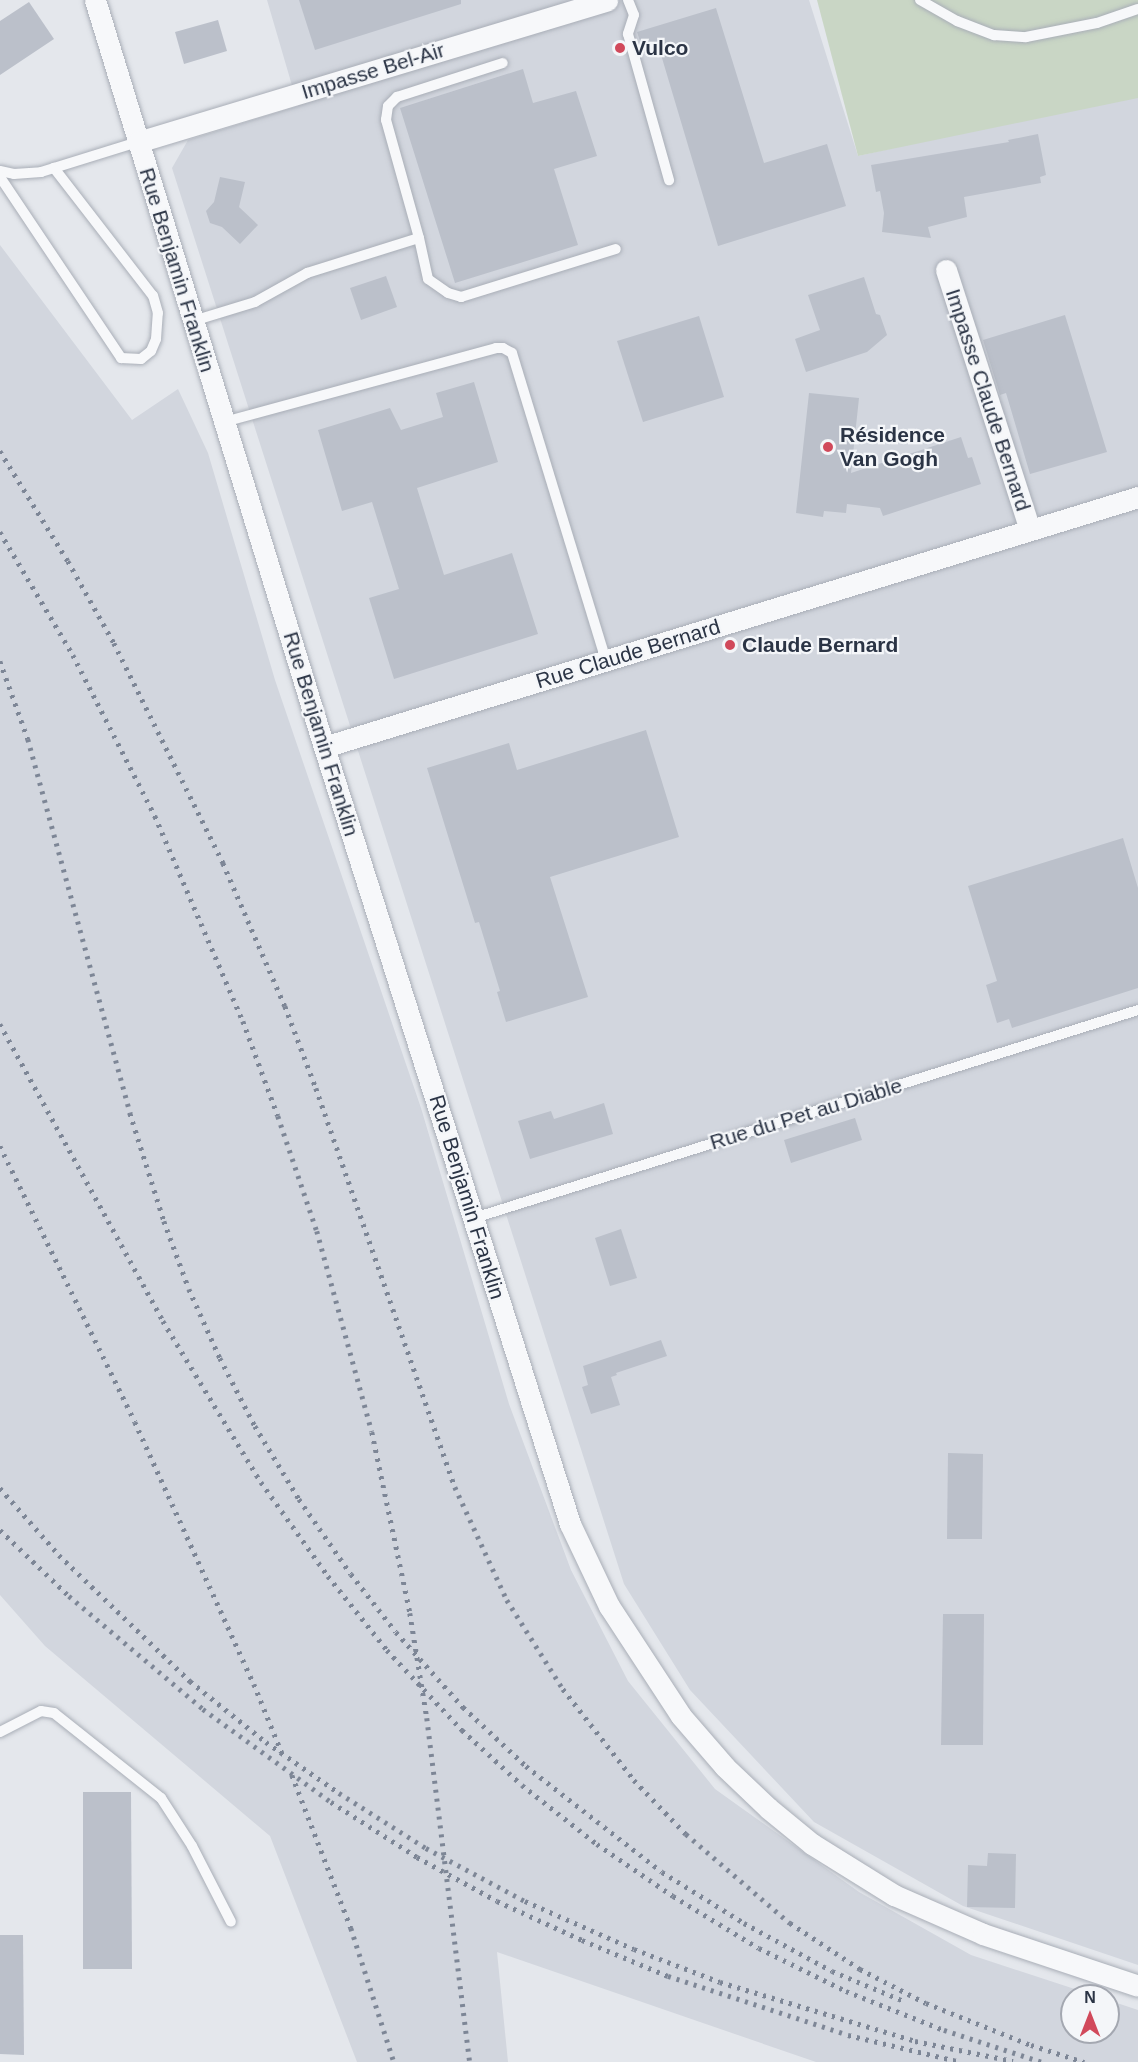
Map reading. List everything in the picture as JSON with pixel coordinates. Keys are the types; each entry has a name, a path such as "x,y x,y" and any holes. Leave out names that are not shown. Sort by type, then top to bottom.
{"street":[{"name":"Rue Benjamin Franklin","path":"95,0 324,747 570,1524 609,1606 681,1716 768,1808 812,1845 894,1895 983,1934 1138,1986"},
{"name":"Impasse Bel-Air","path":"138,142 608,0"},
{"name":"Impasse Claude Bernard","path":"946,270 1030,530"},
{"name":"Rue Claude Bernard","path":"324,747 1138,497"}],"lane":[{"path":"628,0 634,15 628,34 669,180"},
{"path":"920,0 957,21 994,35 1026,37 1097,23 1138,9"},
{"path":"503,63 397,97 388,106 386,120 428,279 448,293 461,297 616,249"},
{"path":"0,171 14,174 54,168 138,142"},
{"path":"0,177 122,358 141,359 151,351 156,339 158,313 153,296 54,168"},
{"path":"193,321 255,302 308,273 419,238"},
{"path":"224,422 496,348 512,352 606,661"},
{"name":"Rue du Pet au Diable","path":"474,1218 1138,1010"},
{"path":"0,1732 41,1711 54,1713 160,1798 192,1846 231,1922"}],"shaded area":[{"path":"267,0 809,0 858,156 1138,93 1138,1965 963,1906 814,1822 690,1690 624,1584 172,168 188,140 298,106"},
{"path":"0,245 132,420 178,389 208,453 275,680 421,1108 509,1404 571,1570 628,1681 715,1789 859,1892 971,1955 1060,1984 1060,2044 1120,2044 1120,2004 1138,2010 1138,2062 816,2062 497,1952 508,2062 357,2062 270,1836 45,1646 0,1595"}],"green space":[{"path":"817,0 1138,0 1138,98 858,156"}],"building":[{"path":"299,0 461,0 461,4 315,50"},
{"path":"29,2 54,39 0,75 0,21"},
{"path":"716,8 764,163 827,144 846,206 718,246 659,48 644,53 637,32"},
{"path":"218,20 227,51 184,64 175,32"},
{"path":"523,69 533,103 576,91 597,156 554,169 578,245 455,283 400,108"},
{"path":"1038,134 1046,175 1040,177 1041,183 964,197 967,217 928,227 931,238 882,232 884,213 880,191 876,192 871,165 1009,142 1008,140"},
{"path":"220,177 245,182 239,207 258,225 240,244 222,227 210,223 206,211 214,202"},
{"path":"386,276 397,307 361,320 350,288"},
{"path":"864,277 876,314 880,315 887,335 867,352 806,372 795,339 820,330 808,295"},
{"path":"1065,315 1107,452 1030,474 1006,393 1000,395 983,340"},
{"path":"699,316 724,397 643,422 617,341"},
{"path":"474,382 498,462 417,488 444,575 512,553 538,634 394,679 369,598 399,589 372,502 342,511 318,430 390,408 401,430 443,417 436,393"},
{"name":"Résidence Van Gogh","path":"809,393 859,398 851,473 961,437 968,458 972,457 981,484 883,516 880,508 847,504 846,513 824,511 823,517 796,513"},
{"path":"646,730 679,837 550,877 588,997 506,1022 497,992 500,991 479,922 475,923 427,768 509,743 517,770"},
{"path":"1123,838 1138,888 1138,988 1012,1028 1009,1019 997,1023 986,985 997,981 968,886"},
{"path":"604,1103 613,1134 530,1159 518,1121 551,1111 554,1119"},
{"path":"855,1118 862,1140 791,1163 784,1140"},
{"path":"621,1229 637,1278 610,1286 595,1238"},
{"path":"661,1340 667,1356 616,1373 617,1375 611,1377 620,1405 591,1414 582,1387 588,1385 583,1366"},
{"path":"948,1453 983,1454 982,1539 947,1539"},
{"path":"943,1614 984,1614 983,1745 941,1745"},
{"path":"83,1792 131,1792 132,1969 83,1969"},
{"path":"988,1853 1016,1854 1015,1908 967,1907 968,1865 987,1866"},
{"path":"0,1935 23,1935 24,2055 0,2054"}],"railway":[{"path":"0,451 68,561 114,643 223,863 285,1006 316,1088 455,1487 507,1600 563,1689 634,1780 686,1834 790,1923 860,1969 926,2003 1031,2045 1084,2062"},
{"path":"0,532 73,655 155,816 243,1021 317,1231 372,1432 410,1613 427,1718 470,2062"},
{"path":"0,661 28,739 130,1113 164,1221 189,1289 220,1358 255,1426 299,1499 351,1574 396,1632 463,1707 526,1766 662,1872 744,1923 832,1971 904,2001"},
{"path":"0,1024 163,1321 261,1482 328,1576 387,1650 462,1730 522,1785 597,1844 673,1896 759,1948 846,1991 944,2030 1042,2062"},
{"path":"0,1146 135,1422 254,1684 282,1753"},
{"path":"0,1488 59,1555 190,1681 266,1742 339,1793 426,1848 525,1901 634,1949 720,1982 915,2041 1013,2061"},
{"path":"0,1530 69,1596 203,1709 331,1802 417,1857 497,1901 668,1976 848,2035 961,2062"},
{"path":"292,1775 351,1928 394,2062"}],"place":[{"name":"Vulco","path":"620,48"},
{"name":"Résidence Van Gogh","path":"828,447"},
{"name":"Claude Bernard","path":"730,645"}]}
